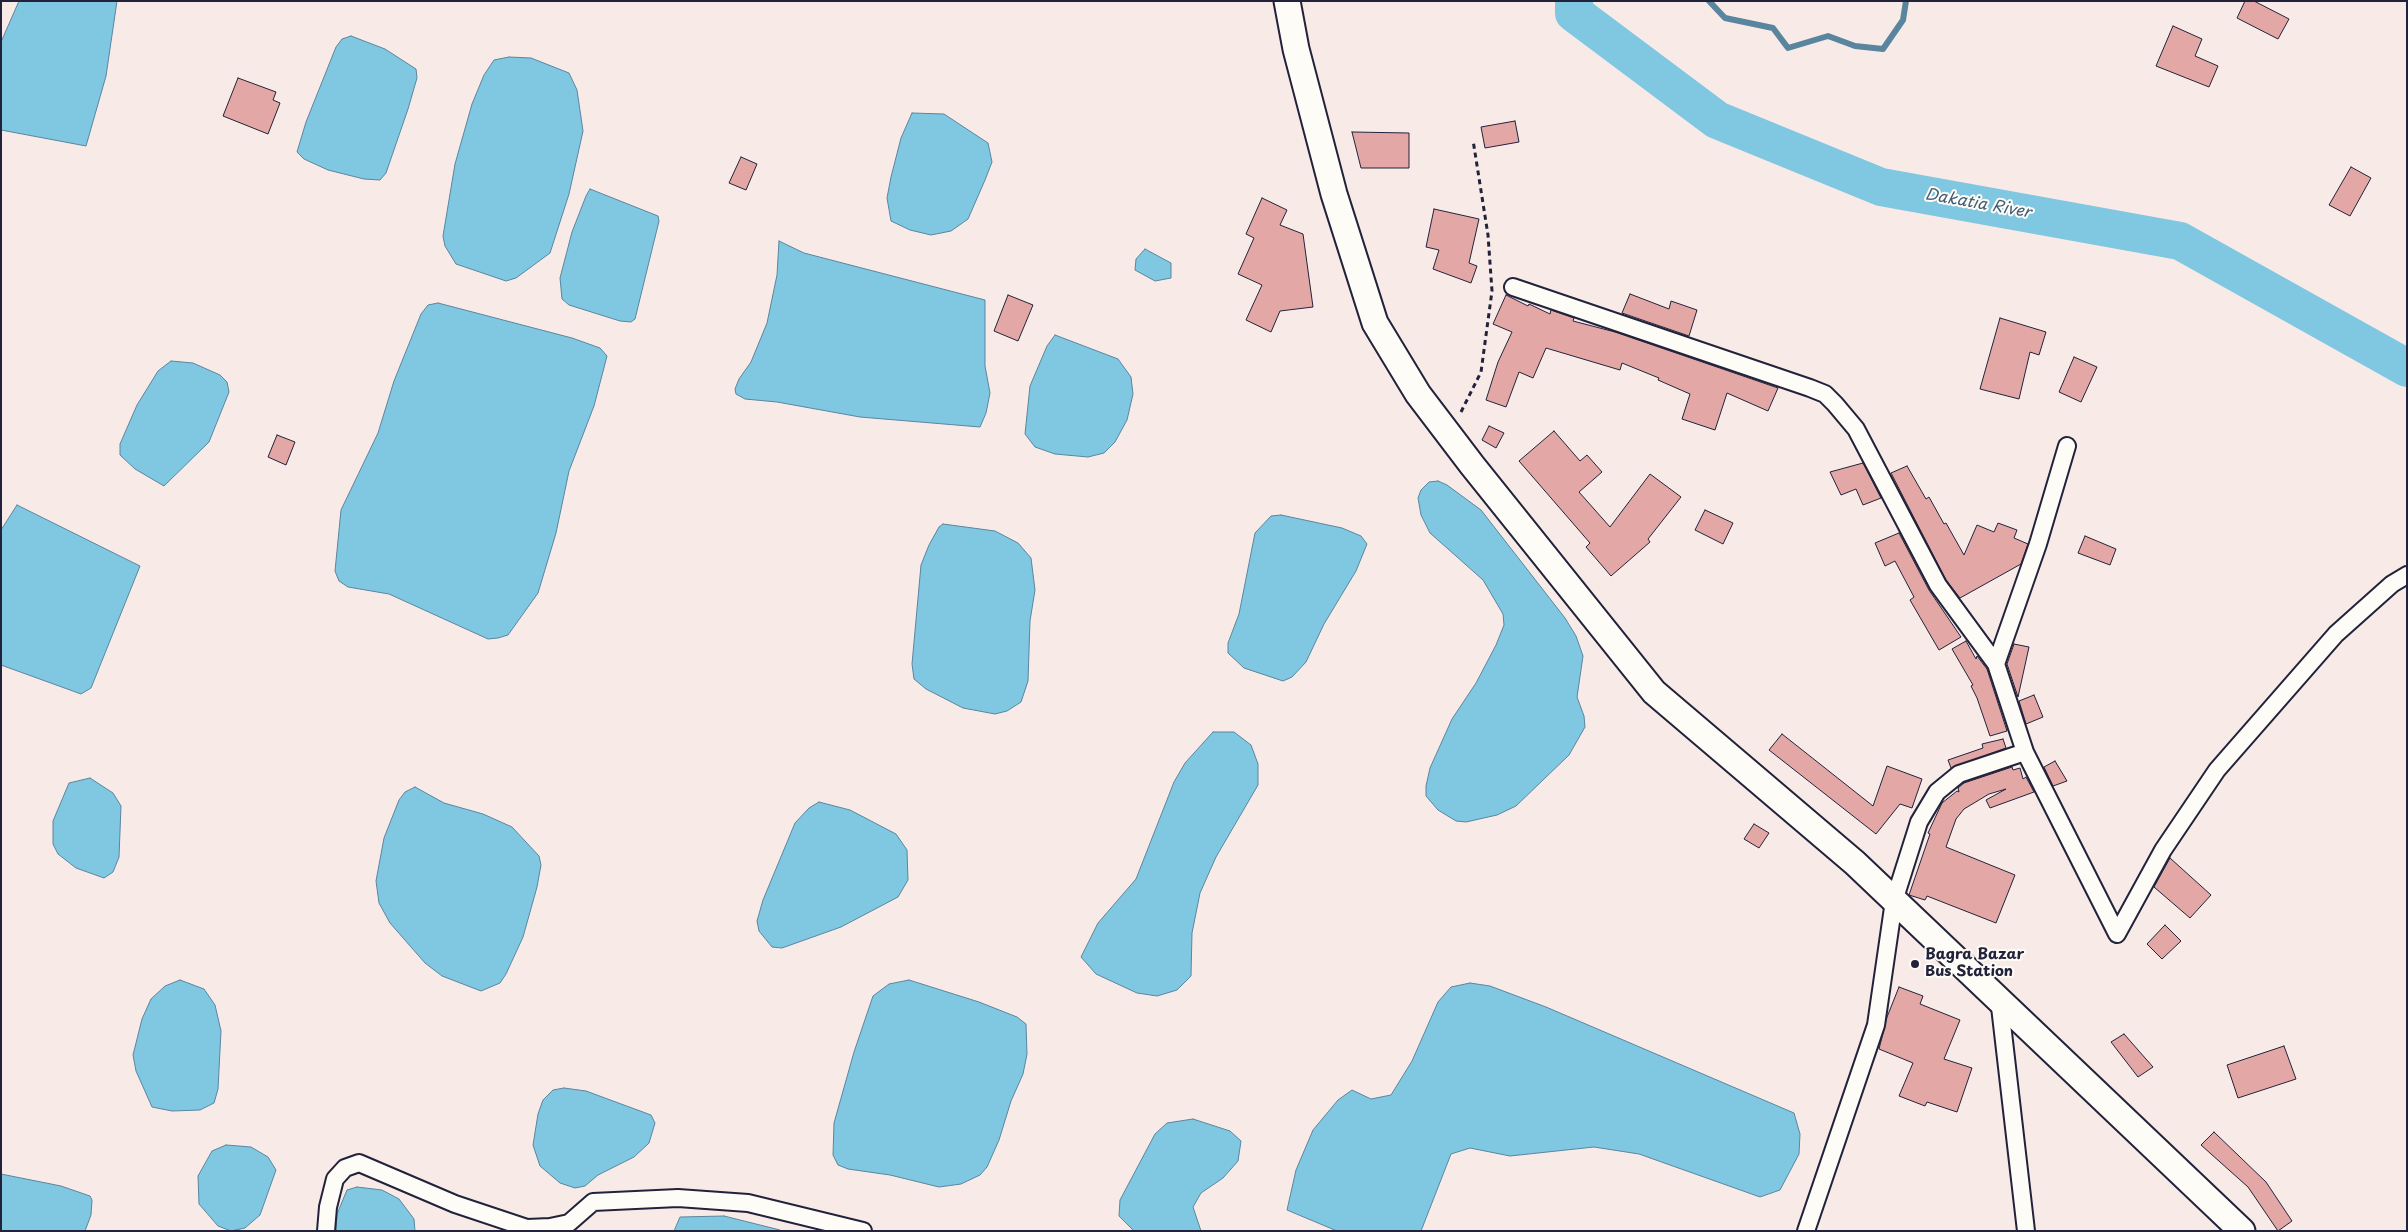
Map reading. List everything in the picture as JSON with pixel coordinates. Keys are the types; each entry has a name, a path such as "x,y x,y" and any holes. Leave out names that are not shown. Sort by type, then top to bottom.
{"main road":[{"path":"1287,1 1296,49 1334,194 1375,323 1418,394 1449,435 1654,692 1856,863 2242,1231"}],"street":[{"path":"1513,287 1825,394 1856,429 1938,585 1996,664 2025,752 2117,934 2163,850 2217,770 2336,634 2392,584 2407,575"},
{"path":"1996,664 2038,544 2067,446"},
{"path":"1806,1231 1876,1025 1894,901 1919,822 1937,792 1959,774 2025,752"},
{"path":"1999,998 2026,1231"},
{"path":"326,1231 328,1207 336,1179 345,1168 359,1163 455,1204 527,1228 550,1227 569,1222 593,1202 678,1198 748,1203 863,1231"}],"path":[{"path":"1449,435 1481,372 1492,291 1488,235 1473,140"}],"water":[{"path":"19,1 117,1 106,76 86,146 1,130 1,42"},
{"path":"351,36 385,49 416,69 417,78 408,109 386,173 380,180 364,179 328,170 304,159 297,152 306,122 336,47 342,39"},
{"path":"509,57 531,58 569,73 577,90 583,131 569,194 550,253 516,278 506,281 456,264 445,246 443,236 455,164 472,104 484,75 494,60"},
{"path":"912,113 944,114 988,143 992,162 985,180 968,219 951,231 931,235 910,230 891,221 887,198 891,177 901,138"},
{"path":"590,189 658,216 659,221 635,319 631,322 620,321 569,305 562,299 560,278 572,232"},
{"path":"779,241 804,253 985,300 985,366 990,393 986,413 980,427 860,417 777,402 745,399 736,394 735,389 739,379 751,362 767,323 777,275"},
{"path":"1145,249 1171,263 1171,278 1155,281 1135,270 1136,259"},
{"path":"438,303 572,338 600,348 607,356 594,406 569,471 556,533 538,593 508,635 498,638 488,639 389,594 348,587 339,581 335,571 341,510 378,433 394,381 421,314 428,305"},
{"path":"1055,335 1118,359 1131,377 1133,394 1127,420 1115,442 1104,453 1088,457 1055,454 1035,447 1025,434 1030,386 1047,346"},
{"path":"171,361 193,363 220,375 227,382 229,392 209,442 164,486 135,469 120,455 120,444 137,405 158,371"},
{"path":"1438,481 1447,485 1481,510 1565,618 1576,636 1583,656 1577,697 1584,716 1585,727 1569,755 1516,806 1497,815 1466,822 1456,821 1438,810 1426,796 1426,786 1430,768 1452,719 1476,683 1504,625 1503,614 1483,580 1430,533 1421,515 1418,498 1421,490 1429,482"},
{"path":"17,505 140,566 91,688 81,694 1,665 1,530"},
{"path":"1281,515 1342,528 1361,536 1367,544 1356,571 1324,624 1306,662 1292,677 1283,681 1244,668 1228,653 1228,643 1239,614 1255,533 1271,516"},
{"path":"943,524 995,531 1018,543 1031,558 1035,590 1030,621 1028,681 1021,702 1007,711 995,714 963,708 926,689 914,679 912,664 921,565 929,545 939,527"},
{"path":"1213,732 1234,732 1251,745 1258,764 1258,785 1216,857 1200,893 1192,933 1191,976 1177,990 1157,996 1137,993 1096,974 1081,957 1098,923 1136,879 1174,782 1185,763"},
{"path":"90,778 113,793 121,806 119,857 113,872 104,878 76,868 58,854 53,844 53,821 69,783"},
{"path":"415,787 444,803 483,814 512,827 539,856 541,865 537,887 523,937 500,983 481,991 442,976 425,963 390,923 379,903 376,881 384,838 399,800 405,792"},
{"path":"819,802 850,810 896,834 907,850 908,880 898,897 841,927 782,948 772,947 759,931 757,921 763,900 795,823 809,808"},
{"path":"180,980 204,989 215,1005 221,1031 218,1089 214,1103 200,1110 172,1111 152,1107 136,1071 133,1055 142,1019 151,999 165,986"},
{"path":"909,980 979,1002 1017,1017 1026,1024 1027,1054 1023,1074 1011,1101 999,1140 987,1167 980,1175 961,1184 939,1187 890,1175 848,1169 838,1165 833,1155 834,1123 854,1052 873,996 889,984"},
{"path":"1470,983 1490,986 1546,1007 1794,1113 1800,1134 1799,1154 1780,1190 1760,1197 1639,1154 1594,1147 1510,1156 1470,1148 1451,1154 1421,1231 1337,1231 1287,1210 1296,1170 1313,1130 1338,1100 1352,1090 1371,1099 1391,1095 1412,1061 1438,1002 1451,987"},
{"path":"564,1088 586,1091 651,1115 655,1123 649,1143 634,1157 598,1175 585,1186 575,1188 560,1183 540,1166 533,1145 538,1114 543,1100 553,1090"},
{"path":"1193,1119 1230,1131 1241,1141 1238,1161 1223,1178 1201,1193 1193,1207 1201,1231 1134,1231 1119,1216 1120,1200 1155,1134 1167,1123"},
{"path":"226,1145 251,1147 268,1157 276,1170 260,1215 245,1228 231,1231 218,1226 199,1204 198,1176 212,1151"},
{"path":"1,1174 61,1186 90,1196 92,1200 91,1215 85,1231 1,1231"},
{"path":"357,1187 382,1190 399,1199 414,1219 415,1231 336,1231 337,1214 347,1190"},
{"path":"724,1216 781,1231 674,1231 680,1217"}],"building":[{"path":"2245,1 2254,1 2289,19 2278,39 2237,18"},
{"path":"2173,26 2202,39 2195,56 2218,66 2209,87 2156,66"},
{"path":"238,78 276,92 273,100 280,103 268,134 223,116"},
{"path":"1515,121 1519,142 1485,148 1481,127"},
{"path":"1352,132 1409,133 1409,168 1361,168"},
{"path":"741,157 757,164 746,190 729,183"},
{"path":"2351,167 2371,178 2350,216 2329,205"},
{"path":"1262,198 1287,210 1280,225 1303,234 1313,307 1280,311 1271,332 1246,320 1262,285 1238,274 1254,238 1246,234"},
{"path":"1434,209 1479,219 1469,263 1477,266 1471,283 1433,269 1439,250 1426,247"},
{"path":"1630,294 1669,309 1671,301 1697,310 1689,336 1622,313"},
{"path":"1008,295 1033,305 1018,341 994,331"},
{"path":"1506,295 1550,314 1551,310 1574,318 1573,321 1615,332 1778,388 1768,411 1727,393 1715,430 1682,419 1690,394 1658,380 1659,378 1622,363 1620,370 1546,348 1533,378 1519,372 1506,407 1486,400 1498,362 1512,332 1493,324"},
{"path":"2000,318 2046,332 2039,355 2030,352 2019,399 1980,389"},
{"path":"2074,357 2097,367 2081,402 2059,392"},
{"path":"1489,426 1504,433 1496,448 1482,440"},
{"path":"1554,431 1580,461 1587,455 1602,472 1579,492 1610,527 1650,474 1681,497 1648,539 1650,542 1611,576 1586,547 1590,543 1519,461"},
{"path":"277,435 295,442 286,465 268,457"},
{"path":"1863,463 1881,498 1863,505 1856,489 1841,495 1830,472"},
{"path":"1907,466 1926,499 1929,497 1944,524 1946,523 1964,555 1977,525 1994,532 1998,523 2017,530 2014,538 2028,544 2021,564 1960,598 1946,580 1891,473"},
{"path":"1705,510 1733,523 1723,544 1695,530"},
{"path":"1899,533 1929,590 1961,637 1939,650 1910,600 1914,597 1895,561 1885,566 1875,543"},
{"path":"2085,536 2116,549 2110,565 2078,553"},
{"path":"1966,641 1976,659 1977,656 1987,669 2007,731 1990,736 1971,686 1973,685 1952,649"},
{"path":"2014,644 2029,647 2018,697 2007,664"},
{"path":"2034,695 2043,717 2026,724 2019,701"},
{"path":"1782,734 1873,806 1887,766 1922,779 1912,808 1900,804 1876,834 1769,750"},
{"path":"2003,739 2006,748 1951,768 1948,760 1983,748 1982,744"},
{"path":"2055,761 2067,781 2053,786 2044,767"},
{"path":"2012,767 2013,770 2020,768 2023,779 2026,777 2034,792 1990,808 1986,800 2006,789 1989,794 1964,809 1956,819 1946,847 2015,875 1996,923 1927,896 1925,900 1909,895 1930,834 1928,833 1942,803 1957,791 1959,792 1958,788 1964,783"},
{"path":"1754,824 1769,833 1759,848 1744,839"},
{"path":"2170,858 2211,895 2190,918 2154,887"},
{"path":"2165,925 2181,941 2162,959 2147,944"},
{"path":"1899,987 1923,996 1920,1004 1960,1020 1944,1059 1972,1068 1957,1112 1927,1102 1925,1106 1899,1096 1913,1063 1879,1049 1887,1017"},
{"path":"2124,1034 2153,1067 2138,1077 2111,1042"},
{"path":"2284,1046 2296,1079 2238,1098 2227,1065"},
{"path":"2214,1132 2266,1182 2292,1221 2278,1231 2248,1187 2201,1145"}],"waterway":[{"name":"Dakatia River","path":"1574,1 1574,13 1717,120 1881,187 2180,241 2407,368"},
{"path":"1709,1 1725,18 1773,28 1788,48 1828,36 1855,46 1883,49 1903,20 1906,1"}],"place":[{"name":"Bagra Bazar Bus Station","path":"1915,964"}]}
